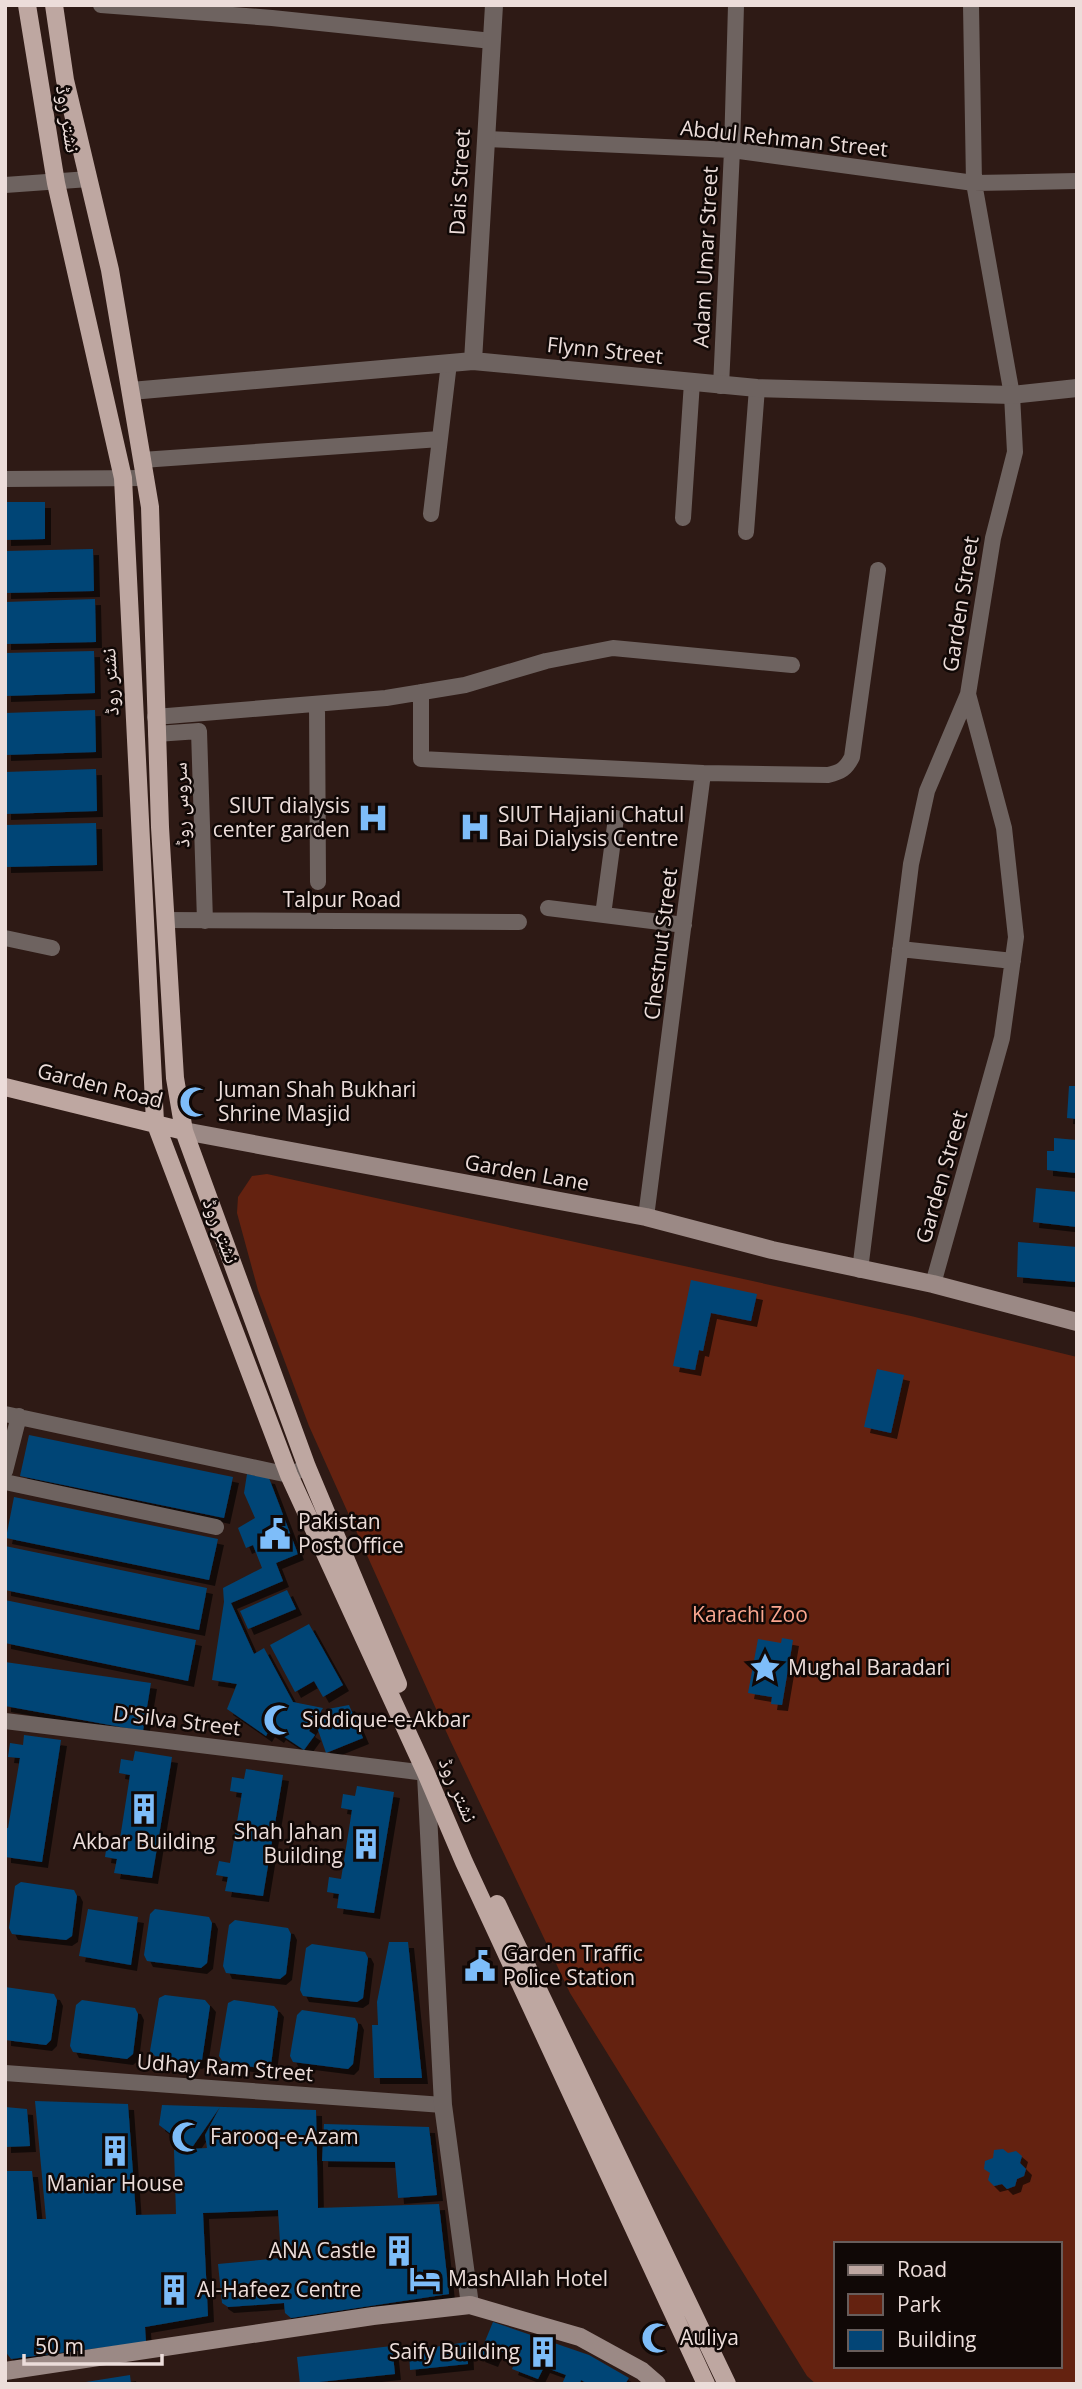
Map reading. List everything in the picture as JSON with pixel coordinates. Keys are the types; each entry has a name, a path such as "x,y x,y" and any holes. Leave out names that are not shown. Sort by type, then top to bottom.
{"main road":[{"name":"نشتر روڈ","path":"27,5 56,183 123,478 155,1122 289,1475 464,1862 706,2384"},
{"name":"نشتر روڈ","path":"54,5 65,79 110,270 150,507 155,725 175,1078 184,1131 307,1467 457,1821 727,2384"},
{"name":"Garden Road","path":"5,1087 184,1131"},
{"name":"Garden Lane","path":"184,1131 646,1217 772,1250 933,1284 1077,1322"},
{"path":"5,2373 373,2316 470,2305 580,2337 642,2371 657,2384"}],"street":[{"path":"101,5 272,11 492,41"},
{"name":"Dais Street","path":"472,361 494,5"},
{"name":"Adam Umar Street","path":"721,386 736,5"},
{"name":"Garden Street","path":"933,1284 1002,1038 1016,937 1004,828 968,694 993,538 1015,452 1012,395 974,183 971,5"},
{"name":"Abdul Rehman Street","path":"486,139 732,150 974,183 1077,181"},
{"path":"5,185 89,179"},
{"name":"Flynn Street","path":"131,391 472,361 757,388 1012,395 1077,388"},
{"path":"431,514 449,363"},
{"path":"683,518 692,383"},
{"path":"746,532 757,388"},
{"path":"5,479 123,478 144,469 440,439"},
{"path":"421,692 421,759 703,773 828,775 840,772 848,766 852,757 878,570"},
{"path":"155,725 386,698 465,685 546,661 613,648 792,665"},
{"path":"860,1270 911,864 927,791 968,694"},
{"path":"317,704 318,882"},
{"name":"سروس روڈ","path":"155,725 199,732 205,920"},
{"name":"Chestnut Street","path":"646,1217 703,773"},
{"path":"603,915 617,818"},
{"path":"548,908 684,925"},
{"name":"Talpur Road","path":"166,920 519,922"},
{"path":"5,938 52,947"},
{"path":"900,949 1013,961"},
{"path":"5,1471 12,1415 289,1475 307,1467"},
{"path":"5,1482 216,1527"},
{"name":"D'Silva Street","path":"5,1721 426,1773"},
{"path":"426,1773 443,2105 470,2305"},
{"name":"Udhay Ram Street","path":"5,2073 443,2105"},
{"path":"5,2373 10,2384"}],"green space":[{"name":"Karachi Zoo","path":"267,1174 911,1316 1077,1357 1077,2384 816,2384 807,2376 570,1993 450,1740 309,1426 258,1290 237,1213 238,1197 252,1176"}],"building":[{"path":"5,502 45,502 45,539 5,540"},
{"path":"93,549 94,591 5,593 5,551"},
{"path":"95,599 96,642 5,644 5,602"},
{"path":"94,651 95,693 5,696 5,653"},
{"path":"95,710 96,752 5,755 5,713"},
{"path":"96,769 97,811 5,814 5,772"},
{"path":"96,823 97,865 5,867 5,825"},
{"path":"1069,1086 1077,1086 1077,1119 1067,1118"},
{"path":"1054,1138 1077,1140 1077,1173 1047,1170 1047,1151 1054,1151"},
{"path":"1036,1188 1077,1192 1077,1227 1033,1222"},
{"path":"1018,1242 1077,1247 1077,1282 1017,1277"},
{"path":"691,1280 757,1294 751,1321 711,1313 703,1351 699,1350 695,1370 673,1366"},
{"path":"877,1369 904,1375 891,1433 864,1427"},
{"path":"29,1435 233,1477 224,1518 20,1476"},
{"path":"247,1474 269,1478 298,1554 276,1563 283,1581 231,1603 254,1654 264,1648 293,1702 323,1708 309,1731 315,1735 304,1750 280,1734 278,1737 269,1731 266,1736 227,1709 237,1684 212,1680 224,1602 223,1588 262,1568 253,1545 246,1548 238,1528 255,1518 244,1493"},
{"path":"14,1497 218,1539 209,1580 6,1538"},
{"path":"5,1546 207,1588 199,1630 5,1590"},
{"path":"287,1590 296,1609 248,1629 240,1611"},
{"path":"5,1600 196,1640 188,1681 5,1643"},
{"path":"309,1624 343,1685 323,1697 314,1681 295,1692 270,1645"},
{"path":"782,1638 793,1640 782,1705 771,1704 772,1697 748,1693 758,1639 781,1643"},
{"path":"5,1662 151,1683 143,1731 5,1706"},
{"path":"349,1705 363,1738 326,1753 317,1727 328,1709"},
{"path":"24,1735 61,1740 42,1862 5,1857 5,1828 8,1828 20,1758 8,1757 10,1743 23,1745"},
{"name":"Akbar Building","path":"135,1751 172,1757 152,1878 114,1873 117,1859 105,1857 107,1843 119,1845 130,1775 119,1773 121,1759 133,1761"},
{"path":"246,1769 283,1775 263,1896 225,1891 228,1877 216,1875 219,1861 230,1863 242,1793 230,1791 232,1777 244,1779"},
{"name":"Shah Jahan Building","path":"357,1786 394,1792 374,1913 337,1908 339,1894 327,1892 329,1877 341,1879 352,1810 341,1808 343,1794 355,1796"},
{"path":"21,1882 74,1890 77,1896 72,1936 66,1940 12,1934 9,1928 15,1886"},
{"path":"88,1909 138,1917 131,1965 79,1956"},
{"path":"155,1909 209,1917 212,1923 207,1963 201,1968 147,1961 144,1955 150,1914"},
{"path":"235,1920 288,1928 291,1934 286,1974 280,1979 226,1973 223,1966 229,1925"},
{"path":"389,1942 408,1942 422,2078 374,2078 372,2025 378,2025 377,2002"},
{"path":"312,1944 365,1952 368,1958 363,1998 357,2002 303,1996 300,1990 306,1948"},
{"path":"5,1987 54,1994 57,2000 51,2040 46,2045 5,2040"},
{"path":"165,1995 205,2000 210,2006 202,2060 196,2063 155,2056 150,2051 159,1998"},
{"path":"82,2000 135,2008 138,2014 133,2054 127,2059 73,2052 70,2046 76,2005"},
{"path":"234,2000 274,2006 278,2011 271,2065 265,2069 223,2062 219,2056 228,2003"},
{"path":"302,2010 355,2018 358,2024 353,2064 348,2069 293,2062 290,2056 297,2015"},
{"path":"35,2101 128,2104 136,2215 176,2214 174,2150 191,2149 159,2125 162,2105 316,2110 318,2208 439,2204 449,2294 291,2318 285,2313 284,2303 228,2307 222,2303 218,2264 281,2258 278,2210 203,2213 208,2316 145,2327 146,2342 11,2359 5,2351 5,2171 32,2171 37,2219 46,2219","holes":["220,2107 205,2135 207,2148 191,2149"]},
{"path":"5,2107 27,2109 30,2146 5,2147"},
{"path":"324,2124 429,2127 437,2195 398,2198 395,2162 322,2161"},
{"path":"1003,2149 1008,2153 1016,2151 1022,2156 1020,2163 1026,2169 1024,2176 1017,2179 1015,2186 1007,2189 1002,2184 994,2186 988,2180 990,2173 984,2169 985,2161 993,2158 994,2150"},
{"name":"Saify Building","path":"493,2322 589,2355 629,2378 625,2384 588,2384 581,2380 580,2384 562,2384 566,2375 544,2367 538,2379 512,2369 517,2357 497,2350 492,2361 479,2356"},
{"path":"467,2342 468,2364 410,2370 409,2351"},
{"path":"392,2346 395,2374 300,2384 297,2357"},
{"path":"130,2375 131,2384 86,2384 86,2382"}],"place":[{"name":"SIUT dialysis center garden","path":"373,818"},
{"name":"SIUT Hajiani Chatul Bai Dialysis Centre","path":"475,827"},
{"name":"Juman Shah Bukhari Shrine Masjid","path":"195,1102"},
{"name":"Pakistan Post Office","path":"275,1534"},
{"name":"Mughal Baradari","path":"765,1668"},
{"name":"Siddique-e-Akbar","path":"279,1720"},
{"name":"Akbar Building","path":"144,1809"},
{"name":"Shah Jahan Building","path":"366,1844"},
{"name":"Garden Traffic Police Station","path":"480,1966"},
{"name":"Farooq-e-Azam","path":"187,2137"},
{"name":"Maniar House","path":"115,2151"},
{"name":"ANA Castle","path":"399,2251"},
{"name":"MashAllah Hotel","path":"425,2279"},
{"name":"Al-Hafeez Centre","path":"174,2290"},
{"name":"Auliya","path":"657,2338"},
{"name":"Saify Building","path":"543,2352"}]}
